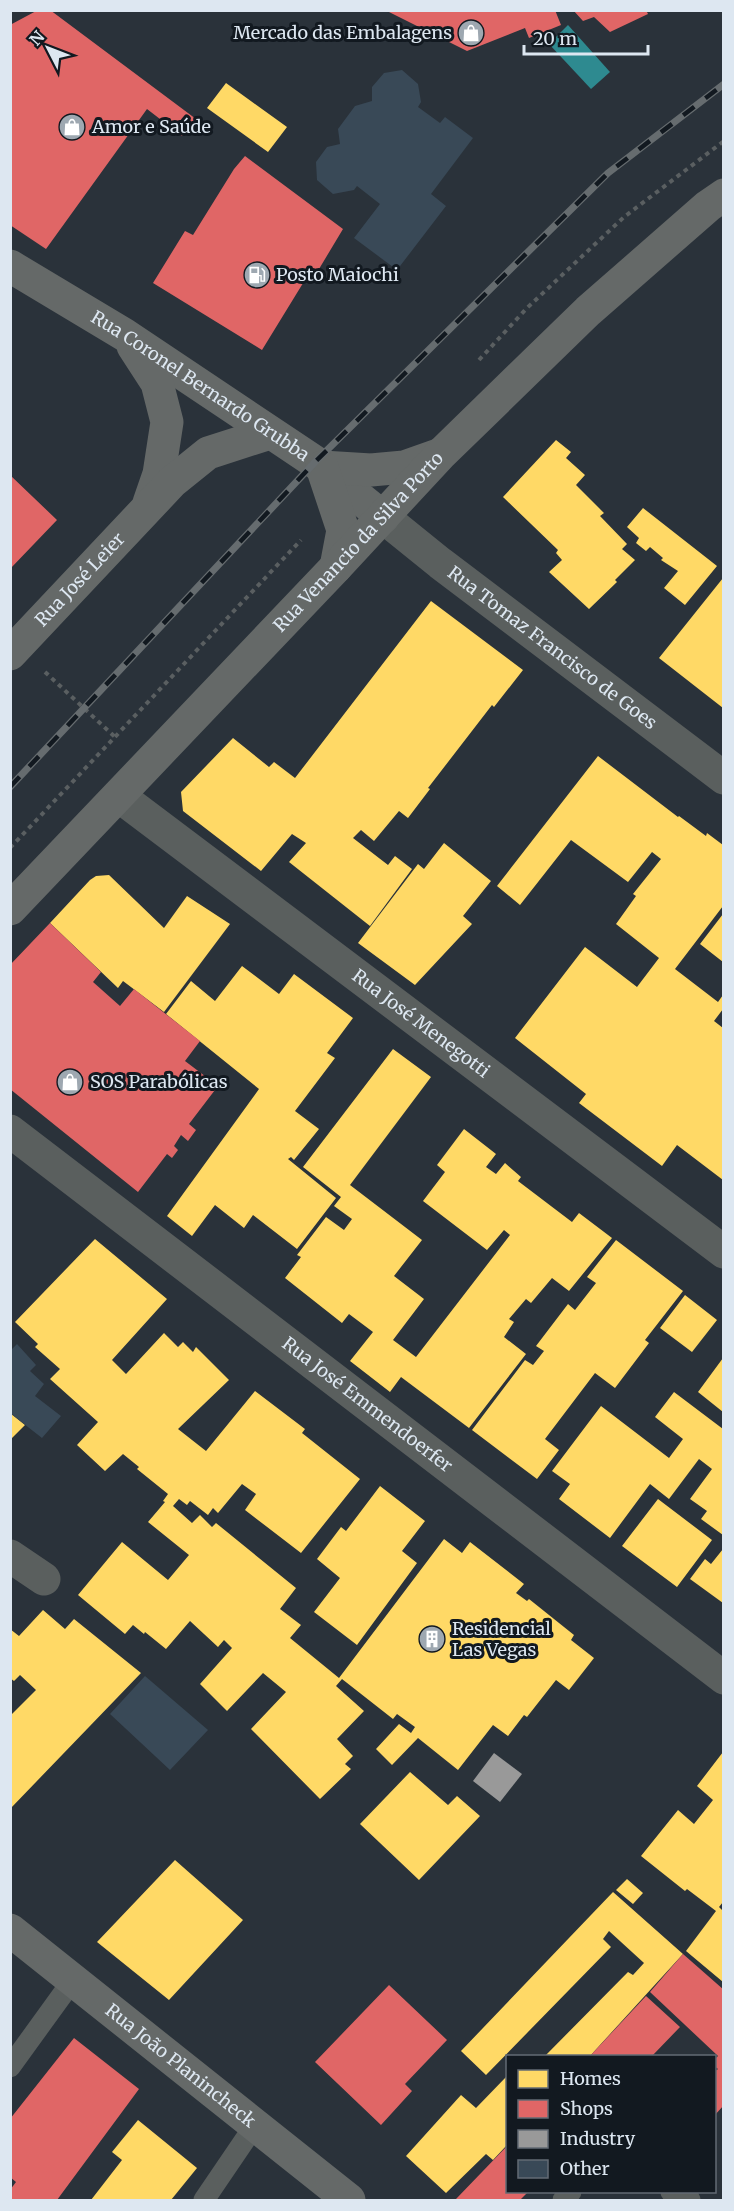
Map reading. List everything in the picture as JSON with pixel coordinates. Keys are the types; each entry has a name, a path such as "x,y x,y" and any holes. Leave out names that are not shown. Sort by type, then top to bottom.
{"street":[{"name":"Rua Venancio da Silva Porto","path":"10,909 440,455 588,311 723,195"},
{"name":"Rua Coronel Bernardo Grubba","path":"10,266 125,335 322,467 383,517"},
{"name":"Rua José Leier","path":"125,335 157,383 167,423 159,474 147,506"},
{"name":"Rua José Leier","path":"14,650 172,482 208,453 270,433"},
{"path":"336,567 343,530 322,467 371,470 404,467 440,455"},
{"name":"Rua Tomaz Francisco de Goes","path":"383,517 723,778"},
{"name":"Rua José Menegotti","path":"119,796 723,1252"},
{"name":"Rua José Emmendoerfer","path":"10,1131 723,1678"},
{"path":"10,1556 44,1579"},
{"name":"Rua João Planincheck","path":"10,1930 349,2200"}],"lane":[{"path":"10,2067 73,1980"},
{"path":"204,2200 255,2125"},
{"path":"673,2193 690,2200"}],"path":[{"path":"14,650 115,737"}],"water":[{"path":"568,25 610,72 591,89 549,44"}],"building: Homes":[{"path":"226,83 287,127 268,152 207,108"},
{"path":"556,440 571,452 566,458 585,475 576,485 604,513 600,516 627,544 622,549 635,560 615,580 617,582 589,609 549,572 562,560 556,553 558,550 503,497"},
{"path":"643,508 717,566 685,605 664,588 678,571 661,560 663,558 650,547 646,551 636,543 639,538 627,527"},
{"path":"723,578 723,708 659,658"},
{"path":"431,601 523,670 494,707 492,705 428,788 430,789 408,818 399,811 374,841 361,830 353,838 388,865 395,856 412,869 370,926 289,862 306,843 292,834 261,871 183,811 181,792 233,738 269,767 274,762 295,778"},
{"path":"598,756 678,817 723,845 723,906 675,969 718,1002 723,995 723,1009 714,1021 723,1028 723,1180 677,1145 662,1166 579,1103 586,1094 515,1038 585,947 637,987 659,958 616,924 636,896 633,894 661,859 652,852 628,882 571,840 520,905 497,886"},
{"path":"444,843 491,881 463,916 472,924 415,985 358,943 418,864 424,869"},
{"path":"109,875 164,928 187,896 230,924 164,1012 123,981 118,988 50,923 90,880 96,876"},
{"path":"723,914 723,962 700,944"},
{"path":"242,966 279,994 294,974 353,1018 327,1053 335,1058 295,1111 319,1129 294,1160 291,1157 288,1159 336,1198 297,1249 253,1215 244,1228 215,1205 192,1236 167,1216 259,1089 166,1014 191,981 215,1001"},
{"path":"393,1049 431,1077 350,1185 422,1240 394,1276 424,1299 393,1340 416,1357 510,1235 504,1230 487,1250 423,1201 445,1172 437,1165 464,1129 496,1154 486,1167 496,1174 505,1163 521,1177 518,1181 572,1222 579,1213 612,1238 569,1291 552,1278 531,1303 526,1299 509,1319 514,1322 504,1337 526,1354 469,1428 401,1377 390,1392 350,1361 373,1332 349,1314 342,1323 285,1278 301,1257 297,1255 326,1217 344,1230 352,1219 334,1206 341,1197 303,1167"},
{"path":"95,1239 167,1299 112,1360 126,1374 164,1333 178,1347 183,1342 193,1352 196,1347 229,1380 178,1429 206,1451 255,1391 305,1429 302,1433 360,1479 301,1553 245,1510 256,1494 242,1484 218,1513 213,1508 208,1515 190,1501 187,1505 179,1499 173,1506 192,1523 200,1515 212,1527 216,1523 296,1588 280,1609 301,1625 290,1638 339,1678 444,1539 462,1553 470,1542 524,1584 516,1593 527,1601 529,1599 574,1635 571,1640 594,1658 569,1690 556,1680 527,1717 524,1715 508,1736 493,1725 458,1770 418,1738 392,1765 376,1749 399,1724 411,1733 415,1727 397,1714 393,1719 342,1679 336,1686 364,1711 337,1739 353,1756 345,1764 351,1769 320,1799 251,1729 286,1692 263,1673 227,1711 200,1684 232,1648 224,1640 218,1647 190,1621 166,1649 133,1625 125,1634 78,1595 122,1542 168,1580 189,1555 148,1522 165,1502 163,1501 168,1494 137,1469 139,1467 123,1454 105,1471 77,1445 98,1422 50,1379 60,1369 35,1347 38,1344 15,1322"},
{"path":"616,1240 683,1291 645,1340 649,1343 615,1388 595,1373 545,1439 559,1450 537,1479 472,1430 525,1360 533,1365 544,1351 536,1346 568,1304 575,1310 596,1283 587,1277"},
{"path":"685,1295 717,1320 692,1352 660,1328"},
{"path":"723,1358 723,1412 698,1392"},
{"path":"674,1392 723,1429 723,1535 701,1519 707,1511 690,1499 712,1469 699,1459 669,1499 650,1484 610,1538 559,1499 570,1484 552,1471 601,1406 669,1458 683,1439 655,1417"},
{"path":"10,1413 25,1425 10,1440"},
{"path":"380,1486 425,1521 402,1551 417,1563 357,1645 314,1612 340,1578 317,1559 341,1527 346,1531"},
{"path":"658,1499 712,1540 677,1587 622,1546"},
{"path":"723,1549 723,1603 690,1579 705,1559 711,1564"},
{"path":"43,1610 65,1629 74,1619 141,1673 10,1809 10,1716 36,1690 20,1675 14,1681 10,1678 10,1629 19,1636"},
{"path":"723,1752 723,1902 719,1907 723,1911 723,1982 686,1951 716,1911 687,1889 685,1891 641,1856 678,1810 694,1824 713,1800 697,1786"},
{"path":"410,1772 448,1805 457,1796 480,1816 419,1880 360,1824"},
{"path":"175,1860 243,1920 169,2000 97,1942"},
{"path":"627,1879 643,1893 633,1904 616,1890"},
{"path":"613,1892 683,1954 591,2055 546,2055 628,1972 633,1975 644,1963 609,1931 603,1939 611,1947 486,2075 461,2051"},
{"path":"506,2077 506,2146 493,2160 486,2154 446,2193 406,2156 461,2095 476,2108"},
{"path":"138,2120 197,2168 171,2200 91,2200 122,2160 112,2152"}],"building: Shops":[{"name":"Amor e Saúde","path":"38,10 50,10 196,119 182,136 147,109 46,249 10,225 10,25"},
{"name":"Mercado das Embalagens","path":"385,10 555,10 561,25 529,38 525,28 467,51"},
{"path":"573,10 646,10 648,14 610,32 594,17 583,21"},
{"path":"245,156 343,229 313,279 308,275 262,350 153,283 185,231 193,235 234,169"},
{"path":"10,475 57,520 10,569"},
{"path":"50,923 101,972 93,982 120,1006 134,989 200,1041 185,1061 218,1086 189,1124 196,1130 188,1141 181,1135 174,1146 178,1150 172,1158 167,1154 138,1192 10,1089 10,965"},
{"path":"683,1954 724,1990 724,2105 716,2114 716,2070 718,2069 716,2058 718,2056 650,1992"},
{"path":"389,1985 447,2040 405,2084 412,2091 381,2125 315,2062"},
{"path":"646,1996 680,2027 653,2055 591,2055"},
{"path":"74,2038 139,2089 57,2200 10,2200 10,2190 16,2182 10,2177 10,2119"},
{"path":"506,2147 506,2193 527,2193 520,2200 456,2199"}],"building: Industry":[{"path":"494,1753 522,1774 500,1802 473,1781"}],"building: Other":[{"path":"402,70 418,84 421,102 418,107 440,123 445,117 473,138 431,194 446,206 397,270 354,238 380,204 357,186 354,190 333,194 317,180 316,162 327,147 340,144 338,129 355,106 372,101 372,87 384,73"},
{"path":"17,1344 36,1365 30,1371 44,1384 35,1396 61,1416 42,1438 10,1413 10,1351"},
{"path":"145,1676 208,1730 170,1770 110,1714"}],"railway":[{"path":"10,787 315,462 608,173 724,84"}],"place":[{"name":"Mercado das Embalagens","path":"471,33"},
{"name":"Amor e Saúde","path":"72,127"},
{"name":"Posto Maiochi","path":"257,275"},
{"name":"SOS Parabólicas","path":"70,1082"},
{"name":"Residencial Las Vegas","path":"432,1639"}]}
